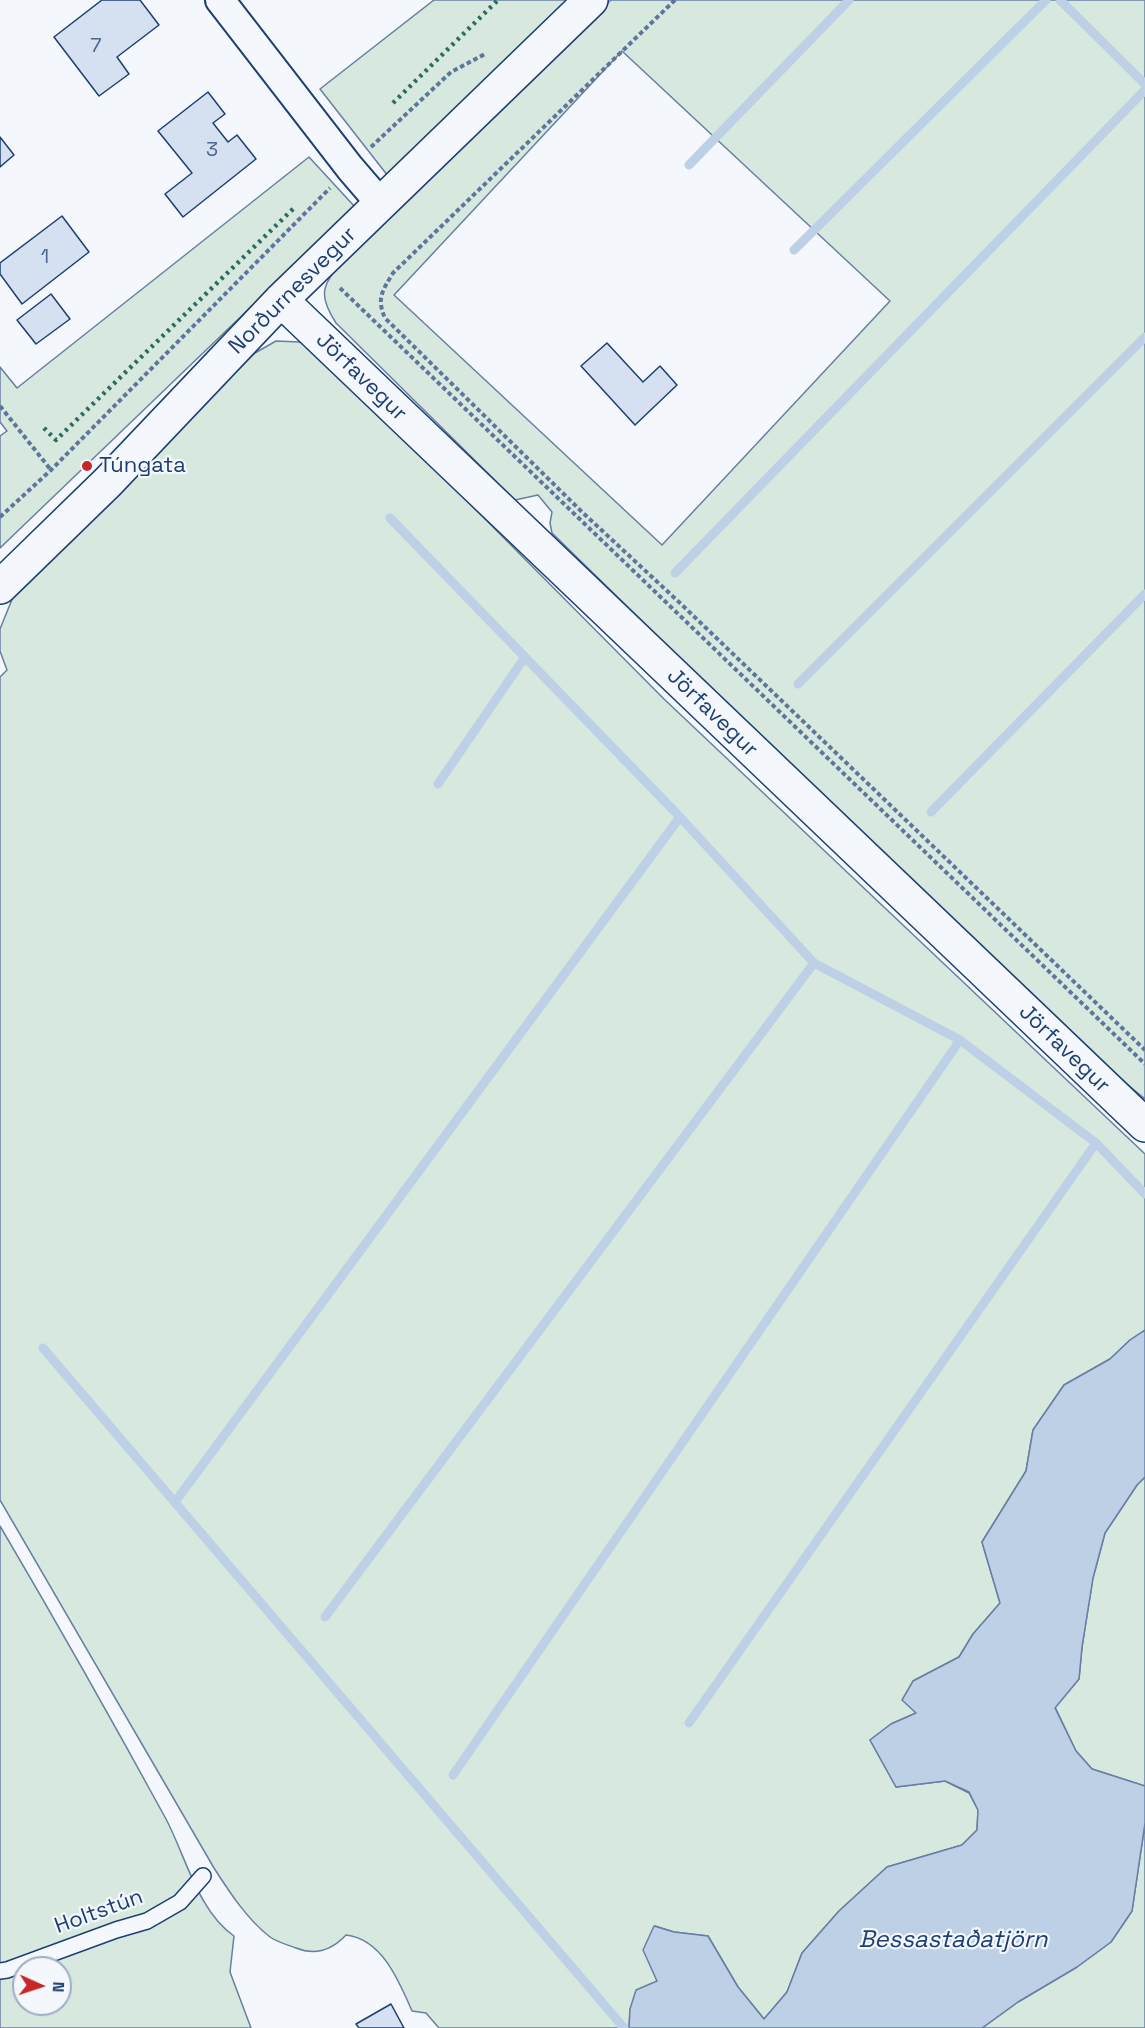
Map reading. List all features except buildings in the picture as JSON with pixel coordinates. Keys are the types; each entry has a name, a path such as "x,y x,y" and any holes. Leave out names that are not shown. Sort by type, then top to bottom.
{"street":[{"path":"220,0 350,168 381,204"},
{"name":"Norðurnesvegur","path":"0,587 108,482 280,300 591,0"},
{"name":"Jörfavegur","path":"280,300 1145,1125"}],"lane":[{"name":"Holtstún","path":"0,1971 147,1921 180,1902 203,1876"}],"path":[{"path":"675,0 393,273 381,292 380,308 385,318 581,511 689,611 1145,1050"},
{"path":"0,517 51,470 350,168 451,72 490,52"},
{"path":"333,281 1145,1064"},
{"path":"0,406 51,470"}],"shaded area":[{"path":"434,0 573,0 388,176 320,89"},
{"path":"611,0 1145,0 1145,1099 937,909 552,533 550,523 552,512 538,495 515,500 336,323 324,296 327,282 344,258","holes":["622,51 890,301 662,545 394,295"]},
{"path":"309,157 355,207 0,548 0,436 7,431 0,422 0,367 17,388"},
{"path":"276,341 300,342 334,367 664,699 1145,1154 1145,1330 1130,1340 1110,1359 1064,1385 1033,1430 1026,1471 982,1542 1000,1603 973,1634 959,1657 913,1681 916,1713 891,1724 870,1740 896,1787 945,1781 969,1793 978,1810 977,1830 962,1845 887,1867 839,1911 802,1953 787,1992 764,2019 738,1987 708,1936 674,1932 655,1926 652,1967 657,1981 630,2009 629,2028 439,2028 426,2013 412,2011 388,1963 370,1944 359,1938 346,1935 329,1948 310,1951 286,1945 270,1937 246,1914 214,1868 0,1500 0,677 7,670 0,651 0,629 24,570 255,353"},
{"path":"1145,1477 1145,1786 1092,1769 1076,1751 1055,1707 1079,1679 1093,1578 1105,1533 1137,1485"},
{"path":"0,1526 166,1819 202,1898 211,1913 234,1936 230,1972 251,2028 0,2028"},
{"path":"1145,1823 1145,2028 982,2028 1018,2002 1077,1967 1111,1942 1132,1911"}],"water":[{"name":"Bessastaðatjörn","path":"1145,1330 1145,1477 1137,1485 1105,1533 1093,1578 1079,1679 1055,1708 1076,1751 1092,1769 1145,1786 1145,1823 1132,1911 1111,1942 1077,1967 1018,2002 982,2028 629,2028 630,2009 636,1990 657,1981 643,1950 654,1926 674,1932 708,1936 738,1987 764,2019 787,1992 802,1953 839,1911 887,1867 962,1845 977,1830 978,1810 969,1792 945,1781 896,1787 870,1740 891,1724 916,1713 902,1700 913,1681 959,1657 973,1634 1000,1603 982,1542 1026,1471 1033,1430 1064,1385 1110,1359 1130,1340"}],"waterway":[{"path":"689,165 849,0"},
{"path":"794,250 1046,0"},
{"path":"1060,0 1145,84"},
{"path":"675,573 1145,90"},
{"path":"798,684 1145,337"},
{"path":"390,518 680,817 814,963 960,1040 1096,1143 1145,1194"},
{"path":"931,812 1145,594"},
{"path":"438,784 525,657"},
{"path":"175,1502 680,817"},
{"path":"325,1617 814,963"},
{"path":"453,1775 960,1040"},
{"path":"689,1723 1096,1143"},
{"path":"43,1348 624,2028"}],"hedge":[{"path":"393,103 498,0"},
{"path":"44,428 56,440 295,207"}],"place":[{"name":"Túngata","path":"87,466"}]}
